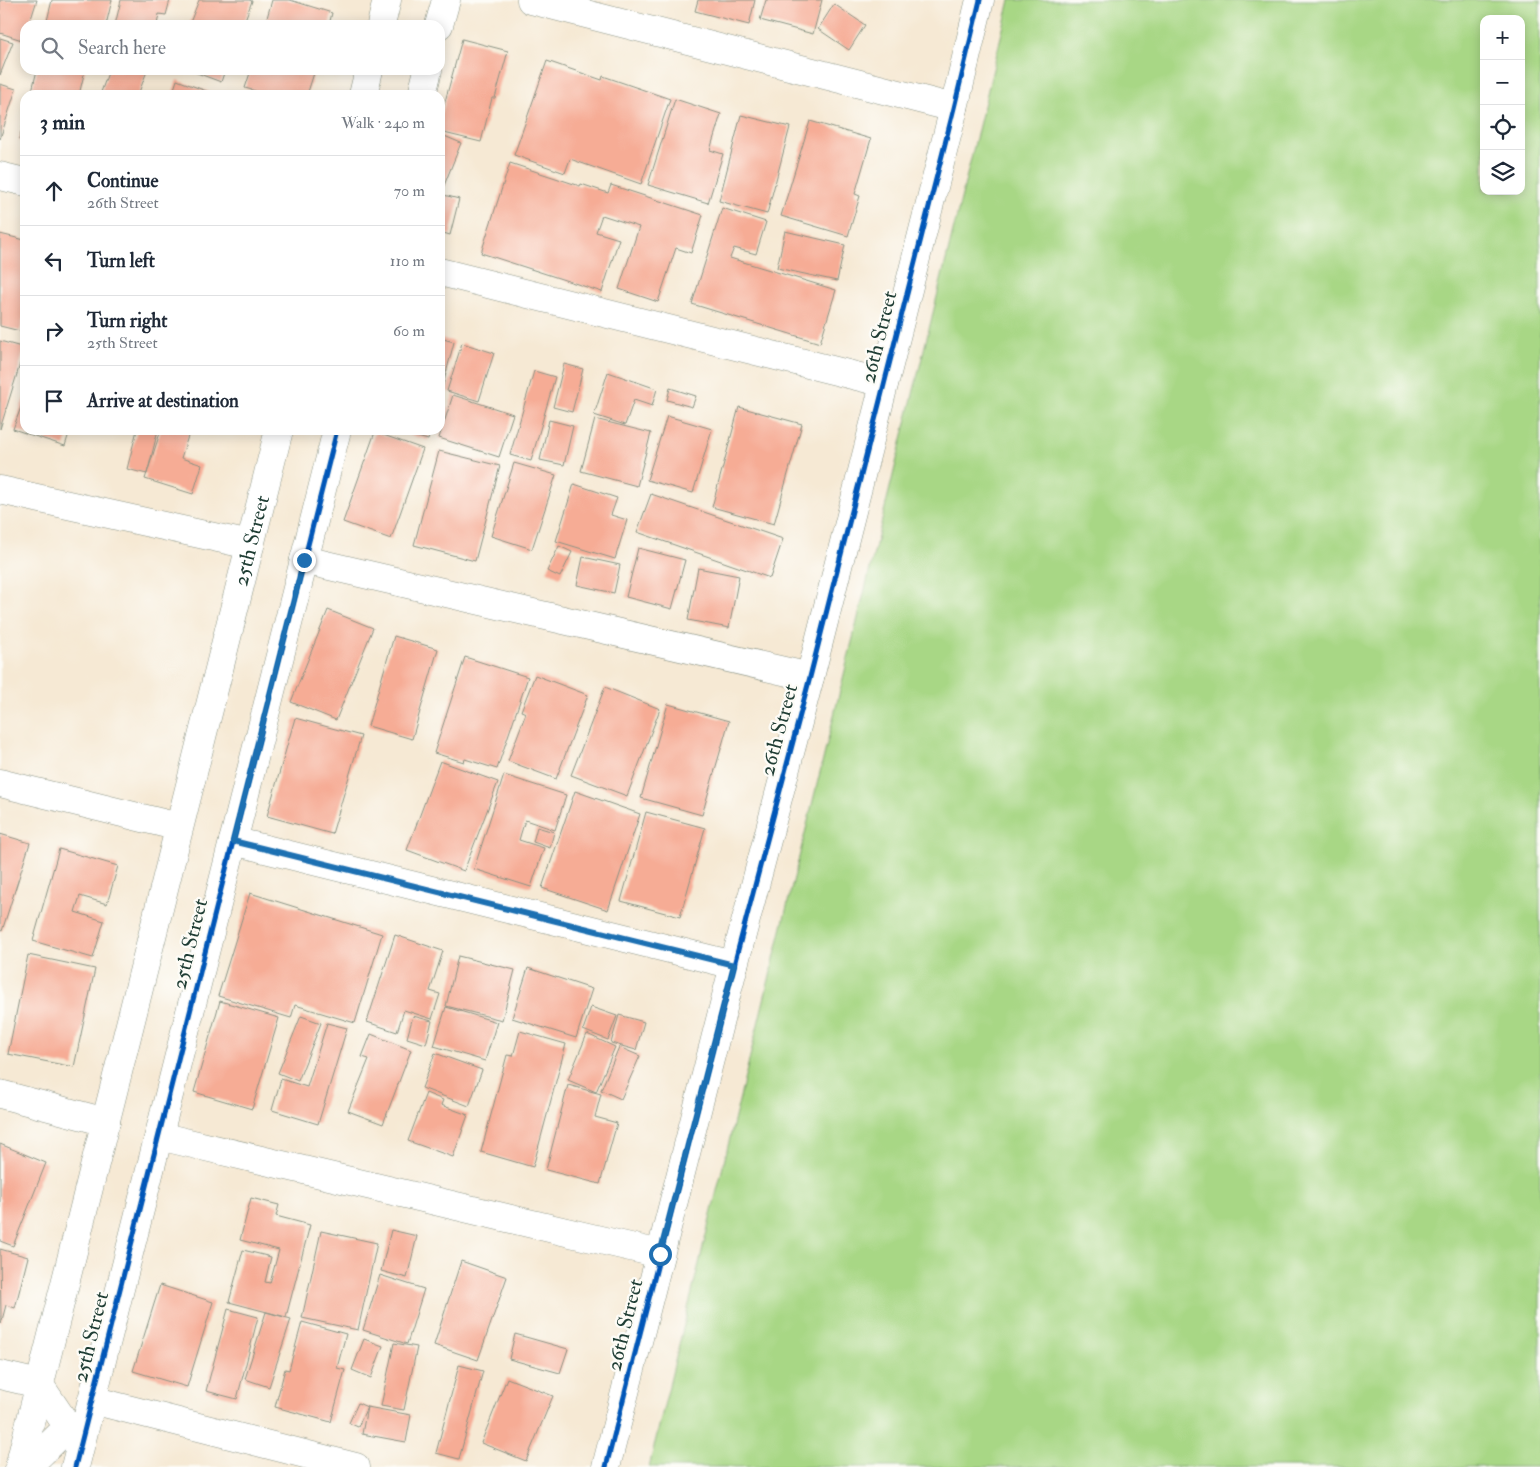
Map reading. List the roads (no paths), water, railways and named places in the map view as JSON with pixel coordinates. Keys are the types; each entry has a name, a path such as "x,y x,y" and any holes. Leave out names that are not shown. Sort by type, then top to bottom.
{"street":[{"path":"382,20 387,0"},
{"path":"440,20 446,0"},
{"path":"531,0 954,108"},
{"name":"26th Street","path":"606,1467 734,965 810,677 980,0"},
{"path":"364,90 368,75"},
{"path":"423,90 427,75"},
{"path":"0,176 20,181"},
{"path":"445,273 884,383"},
{"name":"25th Street","path":"19,1467 278,435"},
{"name":"25th Street","path":"75,1467 336,435"},
{"path":"0,490 250,545"},
{"path":"304,560 810,677"},
{"path":"0,782 179,827"},
{"path":"233,841 734,965"},
{"path":"0,1094 106,1122"},
{"path":"159,1136 660,1254"},
{"path":"0,1375 39,1384 68,1427 27,1467"},
{"path":"92,1400 356,1467"}]}
